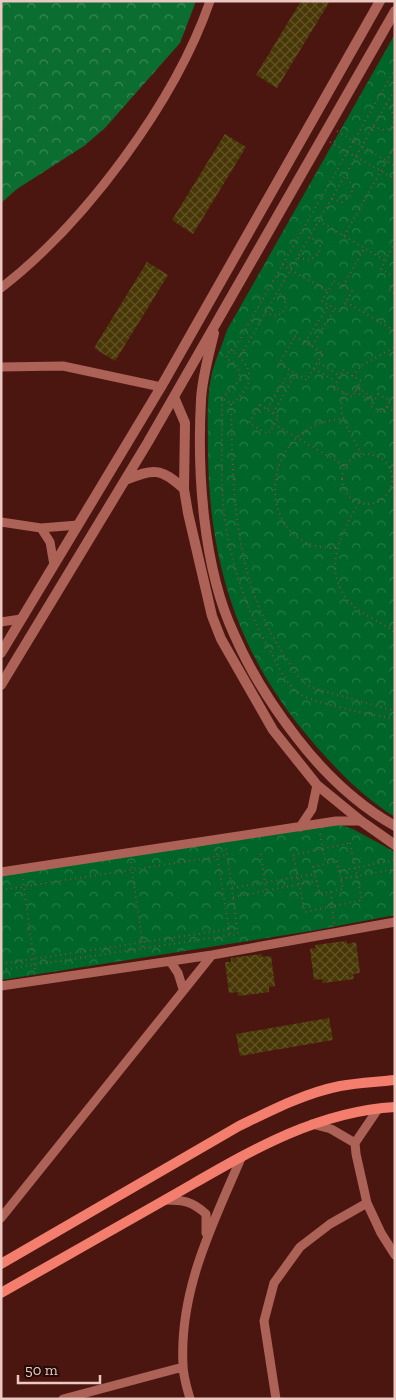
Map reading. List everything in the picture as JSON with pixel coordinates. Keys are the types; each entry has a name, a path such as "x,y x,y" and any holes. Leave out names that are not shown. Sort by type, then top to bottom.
{"main road":[{"path":"1,1264 239,1126 264,1114 311,1094 341,1086 395,1080"},
{"path":"1,1293 272,1140 325,1118 378,1108 395,1107"}],"street":[{"path":"1,288 24,270 76,217 136,141 159,106 181,65 210,1"},
{"path":"1,653 161,387 380,1"},
{"path":"1,685 174,397 395,11"},
{"path":"216,324 201,398 201,494 215,577 233,633 279,715 319,767 368,808 395,826"},
{"path":"1,367 63,366 161,387"},
{"path":"174,397 185,423 184,489 203,580 212,616 221,639 273,730 317,785 361,821 395,845"},
{"path":"125,480 150,470 164,474 184,489"},
{"path":"1,522 41,528 78,525"},
{"path":"41,528 50,542 54,565"},
{"path":"1,622 21,619"},
{"path":"300,827 312,809 317,785"},
{"path":"1,872 318,824 361,821"},
{"path":"1,986 212,955 395,922"},
{"path":"1,1218 183,989 202,970 212,955"},
{"path":"170,961 178,973 183,989"},
{"path":"378,1108 355,1143 362,1188 367,1203 381,1234 395,1255"},
{"path":"311,1124 331,1129 355,1143"},
{"path":"190,1399 183,1367 187,1299 205,1243 242,1156"},
{"path":"165,1200 186,1200 196,1204 206,1214 208,1224 205,1243"},
{"path":"276,1399 264,1321 274,1283 300,1247 330,1224 367,1203"},
{"path":"63,1399 183,1367"}],"path":[{"path":"233,351 395,69"},
{"path":"240,356 395,89"},
{"path":"373,127 384,130 391,129 394,117 392,109 386,104"},
{"path":"328,126 395,166"},
{"path":"322,137 395,179"},
{"path":"344,236 395,146"},
{"path":"332,198 342,202 351,195 353,187 345,175"},
{"path":"319,221 386,261"},
{"path":"297,257 310,260 319,253 320,246 310,236"},
{"path":"395,242 393,253 381,269 395,278"},
{"path":"343,286 364,248"},
{"path":"282,265 328,291"},
{"path":"334,281 343,286 352,292 340,312 322,301 334,281"},
{"path":"395,282 390,290 395,294"},
{"path":"265,313 278,316 286,308 284,297 277,292"},
{"path":"346,302 395,331"},
{"path":"306,342 329,305"},
{"path":"312,346 335,308"},
{"path":"295,336 312,346 323,353 307,380 279,364 295,336"},
{"path":"352,376 362,365 395,347"},
{"path":"395,711 313,688 303,683 276,644 255,594 237,532 231,404 241,394 248,381 248,368 240,356 230,349 226,358 238,366 240,380 222,398 223,492 226,526 240,584 256,626 284,677 297,693 395,719"},
{"path":"318,362 340,376"},
{"path":"314,369 337,382"},
{"path":"343,370 352,376 361,381 352,397 334,387 343,370"},
{"path":"267,409 290,371"},
{"path":"273,414 296,374"},
{"path":"357,388 375,399"},
{"path":"355,391 373,402"},
{"path":"344,393 341,406 344,419 361,454"},
{"path":"378,394 390,402 383,413 371,406 375,399 378,394"},
{"path":"222,398 231,404"},
{"path":"260,405 273,414 279,417 268,434 249,423 260,405"},
{"path":"387,407 395,412"},
{"path":"336,548 322,548 304,541 292,532 280,514 275,495 277,467 296,438 321,422 344,419"},
{"path":"274,424 345,466"},
{"path":"361,454 375,454 383,459 389,465 392,482 384,498 368,504 359,503 351,498 342,484 345,466 350,460 361,454"},
{"path":"359,503 342,530 336,548 335,566 338,581 349,601 366,615 395,633"},
{"path":"318,824 326,864"},
{"path":"1,970 238,934 226,842 221,843"},
{"path":"350,843 355,868 362,900 305,912 293,855 350,843"},
{"path":"216,844 230,935"},
{"path":"260,854 263,883 266,891"},
{"path":"1,890 218,858 227,855"},
{"path":"130,857 143,948"},
{"path":"339,871 395,860"},
{"path":"337,861 339,871 343,889 320,894 313,867 337,861"},
{"path":"341,879 395,869"},
{"path":"22,874 36,981"},
{"path":"232,888 315,874"},
{"path":"233,897 317,881"},
{"path":"331,892 335,933"},
{"path":"1,964 229,929"}],"green space":[{"path":"1,1 196,1 180,43 105,128 84,146 17,189 1,203"},
{"path":"395,34 395,817 353,784 316,746 267,680 249,645 234,610 215,534 210,494 208,400 215,364 227,330"},
{"path":"337,824 353,829 395,852 395,915 311,931 1,980 1,875"}],"building":[{"path":"301,1 330,1 277,88 256,75"},
{"path":"225,134 246,147 193,234 172,220"},
{"path":"147,262 168,275 115,361 94,348"},
{"path":"346,941 347,944 356,942 360,973 353,974 354,979 323,983 322,979 314,980 310,949 316,948 315,945"},
{"path":"262,954 262,957 271,956 275,986 269,987 269,992 238,996 238,992 229,993 225,962 231,962 231,958"},
{"path":"329,1018 333,1040 240,1056 236,1034"}]}
